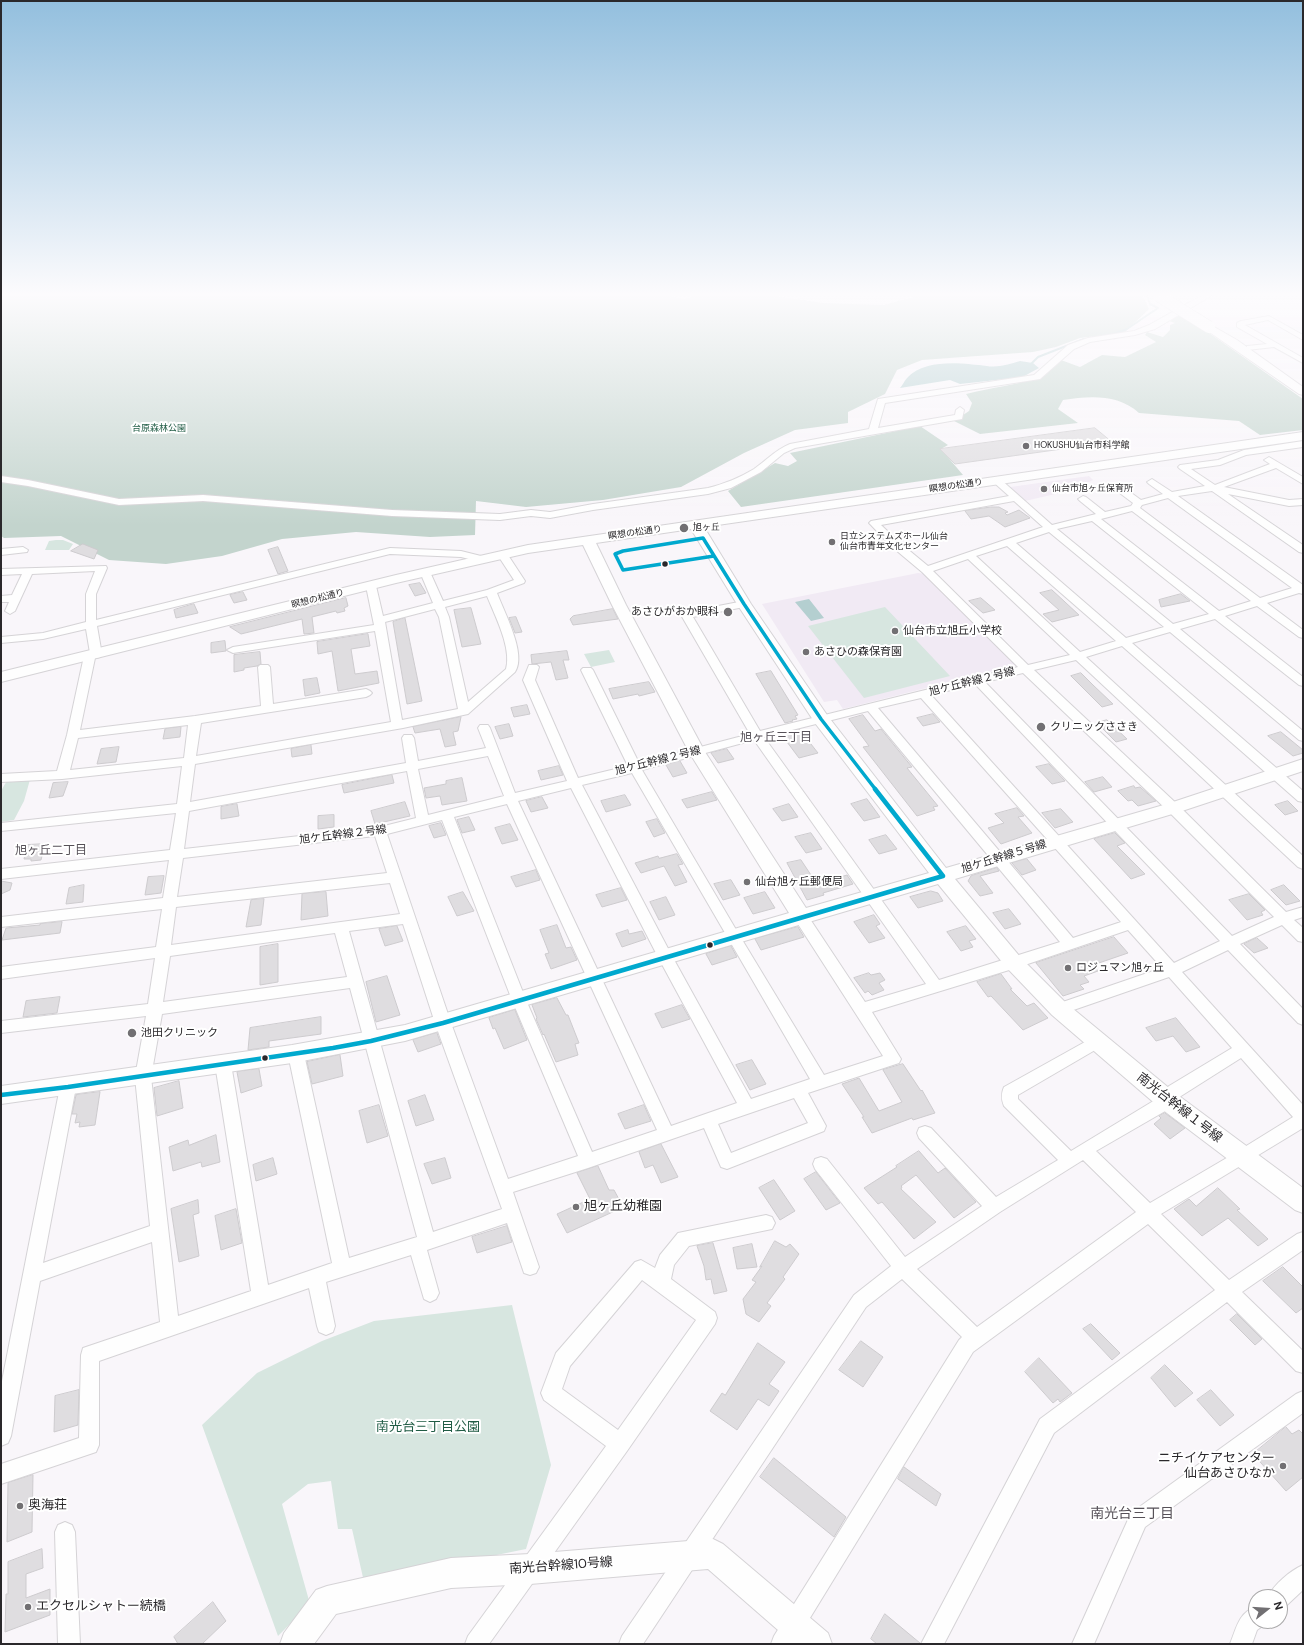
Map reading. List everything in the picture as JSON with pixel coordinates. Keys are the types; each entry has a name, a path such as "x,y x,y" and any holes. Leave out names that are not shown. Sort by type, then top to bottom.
{"street":[{"path":"873,431 881,401 1037,377 1042,373"},
{"path":"1274,373 1303,392"},
{"path":"1285,373 1303,385"},
{"path":"1,479 28,483 119,502 203,498 392,513 500,517 531,513 550,515 708,492 728,486 744,478 758,470 781,451 793,446 959,416 960,410"},
{"name":"瞑想の松通り","path":"1,677 93,656 425,572 528,549 1303,436"},
{"path":"1303,444 1253,451 1220,462 1183,467 1303,550"},
{"path":"1289,446 1303,454"},
{"path":"1253,451 1303,481"},
{"path":"926,570 1050,528 1170,496 1213,488 1276,465"},
{"path":"996,480 1050,528 1303,738"},
{"path":"1152,482 1302,589"},
{"path":"1116,486 1137,505 1303,635"},
{"path":"1213,488 1289,502 1303,502"},
{"path":"1015,498 874,523 926,570 1026,669 1173,808 1303,937"},
{"path":"1083,499 1098,516 1217,615 1303,683"},
{"path":"1289,502 1303,512"},
{"name":"南光台幹線１号線","path":"695,524 744,604 821,719 943,876 1014,963 1060,1009 1167,1100 1303,1202"},
{"path":"502,1188 588,1161 819,1081 893,1059 697,752 616,599 588,540"},
{"path":"1009,542 1303,798"},
{"path":"1,552 23,550"},
{"path":"1,640 43,636 390,551 461,554 481,559"},
{"path":"233,650 380,624 438,605 491,592 520,581 502,554"},
{"path":"970,556 1303,864"},
{"path":"1,572 102,568 91,594 93,656 62,775"},
{"path":"10,610 29,570"},
{"path":"425,572 444,617 464,711"},
{"path":"371,586 380,624 397,726"},
{"name":"旭ケ丘幹線２号線","path":"1,874 380,831 635,768 821,719 1078,656 1302,589"},
{"path":"1,778 62,775 190,761 397,726 464,711 511,670 513,663 513,651 491,592"},
{"path":"1,599 16,598"},
{"path":"744,604 686,615 757,736 935,986"},
{"path":"264,667 267,708"},
{"path":"533,667 529,680 574,782 665,957 747,1107"},
{"path":"587,670 635,768 819,1081"},
{"path":"978,681 1303,1019"},
{"path":"73,735 195,720 366,693"},
{"path":"924,694 1303,1116"},
{"path":"870,707 1070,944"},
{"path":"170,1328 143,1076 155,1009 195,720"},
{"path":"484,728 511,799 666,1133"},
{"path":"408,738 423,820"},
{"path":"1,828 182,808 413,768 493,751"},
{"name":"旭ケ丘幹線５号線","path":"1,1095 68,1087 296,1054 371,1041 443,1023 801,916 1173,808 1303,765"},
{"path":"446,814 519,1000 588,1161"},
{"path":"380,831 443,1023 530,1267"},
{"path":"1,922 396,877"},
{"path":"1060,1009 1173,970 1229,942 1284,918 1303,912"},
{"path":"1,973 162,953 409,918"},
{"path":"862,1009 1014,963 1131,924"},
{"path":"341,928 422,1243 430,1293"},
{"path":"1,1027 155,1009 356,982"},
{"path":"1070,1161 1010,1101 1010,1092 1097,1042"},
{"path":"630,1644 860,1301 903,1268 994,1206 1070,1161 1084,1150 1161,1105 1175,1091 1243,1048"},
{"path":"296,1054 342,1268"},
{"path":"223,1064 261,1296"},
{"path":"1,1436 68,1087"},
{"path":"708,1120 727,1162 818,1126 797,1089"},
{"path":"787,1634 966,1346 1149,1213 1303,1119"},
{"path":"926,1133 994,1206"},
{"path":"1084,1150 1303,1364"},
{"path":"821,1164 903,1268 976,1338"},
{"path":"1,1474 89,1445 90,1355 342,1268 512,1213"},
{"path":"661,1283 666,1261 684,1239 766,1223"},
{"path":"32,1275 160,1231"},
{"path":"932,1644 1047,1426 1228,1291 1303,1240"},
{"path":"476,1644 620,1444 708,1318 641,1268 563,1360 551,1393 620,1444"},
{"path":"316,1277 326,1326"},
{"path":"1083,1644 1138,1520 1303,1401"},
{"path":"65,1532 70,1644"},
{"name":"南光台幹線10号線","path":"295,1644 327,1601 452,1573 530,1569 714,1554 787,1634 817,1644"},
{"path":"1288,1589 1303,1576"},
{"path":"1242,1644 1248,1626"}],"shaded area":[{"name":"仙台市旭ヶ丘保育所","path":"1089,476 1093,480 1073,490 1025,501 1010,487"},
{"name":"仙台市立旭丘小学校","path":"918,573 925,574 1017,665 843,709 837,700 824,702 762,604"}],"green space":[{"name":"台原森林公園","path":"1,373 896,373 885,394 848,412 848,423 795,430 744,453 681,487 603,500 526,507 476,501 475,535 430,537 356,532 282,539 222,556 166,564 109,560 61,536 4,538 1,536"},
{"path":"1045,373 1266,373 1303,399 1303,430 1260,435 1239,421 1139,413 1122,402 1113,399 1093,397 1063,400 1058,409 1078,423 980,434 954,421 969,411 972,403 966,394 1024,382"},
{"path":"920,426 948,445 941,449 963,475 741,507 728,491 775,463 788,466 797,461 790,453"},
{"path":"63,540 73,544 69,550 45,550 49,541"},
{"path":"885,607 950,676 864,698 808,626"},
{"path":"609,650 615,662 591,667 584,654"},
{"path":"31,776 24,801 14,820 1,822 1,791 9,777"},
{"name":"南光台三丁目公園","path":"512,1305 551,1465 526,1549 364,1582 352,1529 338,1529 331,1481 308,1484 282,1504 310,1604 278,1636 202,1425 257,1373 322,1341 374,1321"}],"water":[{"path":"914,373 1030,373 1019,379 1015,378 960,384 950,380 900,388 907,378"},
{"path":"809,599 824,618 811,621 795,602"}],"building":[{"name":"HOKUSHU仙台市科学館","path":"1095,428 1112,442 955,464 940,449"},
{"path":"999,507 1008,512 1005,513 1007,515 1019,510 1030,518 1005,527 989,516 971,519 965,511"},
{"path":"83,544 98,550 94,559 71,551"},
{"path":"278,547 288,571 278,574 268,550"},
{"path":"420,583 426,593 415,596 409,585"},
{"path":"1052,590 1079,615 1052,622 1043,614 1059,610 1040,593"},
{"path":"243,592 247,600 234,603 230,595"},
{"path":"1181,594 1190,601 1161,607 1159,600"},
{"path":"346,598 348,606 344,608 345,611 337,613 336,611 312,617 314,633 304,634 302,619 241,634 230,627"},
{"path":"981,598 995,610 983,613 969,601"},
{"path":"194,604 198,613 176,618 174,610"},
{"path":"471,608 481,644 462,647 454,610"},
{"path":"613,609 618,619 573,625 570,619 573,616"},
{"path":"516,617 522,632 515,633 509,618"},
{"path":"405,618 422,701 407,704 393,622"},
{"path":"368,634 370,646 351,649 355,674 377,671 379,683 338,691 332,651 318,654 317,642"},
{"path":"225,641 226,651 211,653 211,643"},
{"path":"567,651 569,660 563,660 568,678 556,680 551,662 532,664 531,655"},
{"path":"260,652 261,664 234,672 234,655"},
{"path":"771,671 798,715 795,716 797,719 792,720 793,721 785,723 756,674"},
{"path":"1081,673 1113,704 1102,707 1071,676"},
{"path":"317,678 320,693 305,696 303,680"},
{"path":"649,682 655,692 639,696 638,694 613,699 609,689"},
{"path":"527,705 530,714 514,717 511,708"},
{"path":"933,714 940,722 923,726 917,718"},
{"path":"863,715 875,731 881,729 912,767 907,768 938,806 933,807 935,810 917,816 863,747 869,746 849,719"},
{"path":"461,717 458,731 453,732 456,745 445,747 440,729 415,733 413,727"},
{"path":"1107,720 1127,739 1116,742 1097,723"},
{"path":"509,724 513,736 500,739 495,727"},
{"path":"181,727 180,737 163,739 165,729"},
{"path":"800,730 818,753 799,758 781,734"},
{"path":"1281,732 1303,750 1303,753 1293,756 1268,736"},
{"path":"311,745 312,754 292,757 291,749"},
{"path":"119,747 116,762 97,764 101,749"},
{"path":"727,749 734,759 718,763 711,753"},
{"path":"680,761 687,773 673,777 666,765"},
{"path":"1049,764 1065,781 1052,784 1036,767"},
{"path":"559,766 563,775 541,780 538,771"},
{"path":"392,775 394,783 344,793 342,785"},
{"path":"1103,777 1112,787 1094,792 1085,782"},
{"path":"462,778 467,801 442,805 440,796 426,798 424,788 446,784 446,781"},
{"path":"68,782 63,796 49,798 53,783"},
{"path":"1134,786 1135,788 1140,787 1156,801 1138,806 1132,800 1128,801 1118,791"},
{"path":"712,792 717,800 687,808 682,800"},
{"path":"625,795 631,805 606,812 601,801"},
{"path":"542,797 548,808 531,812 526,801"},
{"path":"867,799 880,817 864,821 851,804"},
{"path":"1288,801 1298,811 1285,815 1275,805"},
{"path":"405,802 410,816 375,824 371,811"},
{"path":"237,804 239,816 221,819 221,807"},
{"path":"789,804 798,817 782,821 773,809"},
{"path":"1017,808 1024,816 1018,817 1032,833 1001,844 988,828 1004,823 995,814"},
{"path":"1061,809 1073,822 1055,828 1042,813"},
{"path":"334,815 334,827 318,829 318,816"},
{"path":"469,817 475,830 462,833 457,820"},
{"path":"657,819 665,833 654,837 646,822"},
{"path":"441,823 446,835 434,838 429,826"},
{"path":"510,824 518,840 502,844 495,828"},
{"path":"811,833 822,849 806,853 795,837"},
{"path":"1115,833 1125,843 1117,846 1145,874 1131,879 1094,839"},
{"path":"886,835 897,849 879,854 869,840"},
{"path":"45,844 41,860 31,861 31,859 24,859 27,845"},
{"path":"677,854 683,864 678,865 687,882 675,886 664,866 641,873 635,863 658,856 659,858"},
{"path":"1027,859 1036,870 1022,875 1012,863"},
{"path":"801,860 817,884 847,875 853,884 823,893 824,895 807,900 787,863"},
{"path":"997,868 999,871 980,876 993,893 980,896 968,881 971,876"},
{"path":"536,870 540,880 516,887 511,877"},
{"path":"164,876 161,893 145,895 148,877"},
{"path":"731,880 740,895 723,900 714,884"},
{"path":"1,881 12,883 10,890 1,894"},
{"path":"84,885 83,902 66,904 69,888"},
{"path":"1284,885 1300,901 1286,905 1271,890"},
{"path":"621,888 627,900 602,907 596,895"},
{"path":"931,891 938,893 943,901 918,908 910,897"},
{"path":"326,892 328,916 301,920 302,894"},
{"path":"463,892 474,911 457,916 448,897"},
{"path":"765,892 775,908 753,914 744,898"},
{"path":"1249,894 1265,910 1261,912 1263,915 1247,920 1229,900"},
{"path":"666,897 675,915 659,920 650,902"},
{"path":"264,899 261,925 246,927 251,900"},
{"path":"1009,909 1021,924 1005,929 993,913"},
{"path":"874,915 880,924 876,926 885,938 869,943 854,922"},
{"path":"62,922 60,933 2,940 6,928"},
{"path":"557,925 566,948 571,947 577,960 551,969 545,954 549,953 540,930"},
{"path":"397,926 403,941 385,946 379,929"},
{"path":"966,926 976,939 969,941 973,947 961,951 947,932"},
{"path":"798,927 804,937 761,950 755,939"},
{"path":"628,930 629,934 642,931 646,939 622,947 616,934"},
{"name":"ロジュマン旭ヶ丘","path":"1114,937 1128,953 1093,965 1098,971 1084,976 1089,982 1080,985 1084,989 1063,996 1036,963"},
{"path":"1257,938 1268,948 1254,953 1244,944"},
{"path":"278,944 278,982 260,985 260,947"},
{"path":"731,946 737,957 712,965 706,954"},
{"path":"869,973 871,975 880,973 885,980 879,983 884,990 872,995 868,991 865,993 854,978"},
{"path":"1001,974 1012,989 1010,989 1027,1006 1034,1003 1048,1018 1023,1030 991,996 988,997 977,982"},
{"path":"387,976 400,1015 376,1022 366,982"},
{"path":"60,997 57,1013 23,1017 26,1001"},
{"path":"557,998 566,1015 568,1015 579,1043 575,1044 578,1055 556,1062 536,1019 537,1018 532,1005"},
{"path":"682,1005 690,1019 662,1028 655,1014"},
{"path":"515,1010 527,1040 504,1049 489,1018"},
{"path":"321,1017 321,1034 269,1041 269,1047 248,1050 250,1028"},
{"path":"1176,1018 1200,1047 1186,1052 1173,1036 1156,1041 1146,1028"},
{"path":"437,1033 441,1044 418,1052 413,1040"},
{"path":"340,1055 343,1076 312,1084 307,1062"},
{"path":"752,1060 766,1084 750,1090 736,1065"},
{"path":"903,1064 921,1091 922,1090 935,1113 913,1120 912,1118 872,1133 862,1117 864,1117 842,1084 859,1078 879,1111 902,1102 883,1070"},
{"path":"259,1069 262,1086 241,1093 237,1072"},
{"path":"179,1081 183,1108 157,1116 154,1088"},
{"path":"100,1092 95,1125 79,1127 80,1122 75,1123 77,1114 72,1114 76,1095"},
{"path":"425,1095 434,1120 416,1126 408,1101"},
{"path":"379,1105 388,1136 367,1143 359,1111"},
{"path":"644,1105 651,1121 625,1129 618,1114"},
{"path":"1165,1113 1185,1128 1170,1139 1154,1124 1161,1118 1159,1116"},
{"path":"216,1135 220,1162 202,1167 201,1162 173,1171 169,1147 188,1140 189,1145"},
{"path":"661,1144 678,1177 661,1183 653,1165 645,1168 639,1152"},
{"path":"919,1151 938,1173 945,1168 976,1202 954,1218 916,1175 901,1186 901,1189 936,1222 914,1239 882,1202 878,1204 864,1188"},
{"path":"273,1158 277,1174 256,1181 253,1165"},
{"path":"445,1158 451,1178 432,1184 424,1164"},
{"name":"旭ヶ丘幼稚園","path":"598,1166 609,1190 614,1190 621,1203 616,1207 617,1210 567,1233 557,1214 590,1199 577,1173"},
{"path":"816,1172 840,1203 826,1210 804,1179"},
{"path":"774,1180 795,1211 780,1220 759,1188"},
{"path":"1218,1188 1240,1209 1237,1210 1268,1239 1258,1246 1228,1218 1202,1236 1174,1209 1189,1199 1196,1206"},
{"path":"198,1200 199,1213 193,1215 199,1256 179,1262 171,1209"},
{"path":"236,1209 242,1243 221,1250 215,1216"},
{"path":"507,1226 512,1242 477,1253 472,1237"},
{"path":"775,1241 786,1247 790,1244 799,1254 783,1277 785,1279 767,1303 771,1306 759,1322 746,1314 743,1299 756,1282 752,1280 762,1266 760,1267"},
{"path":"713,1243 727,1291 714,1294 711,1279 706,1280 704,1266 697,1246"},
{"path":"752,1244 757,1267 737,1269 733,1248"},
{"path":"1283,1267 1303,1287 1303,1308 1296,1313 1263,1281"},
{"path":"1237,1314 1262,1339 1255,1345 1230,1320"},
{"path":"1091,1324 1120,1353 1112,1360 1083,1329"},
{"path":"861,1341 883,1357 863,1387 839,1370"},
{"path":"758,1343 785,1362 769,1384 779,1391 769,1406 758,1399 737,1430 710,1411 722,1393 725,1395"},
{"path":"1039,1358 1072,1393 1060,1402 1058,1399 1053,1403 1025,1372"},
{"path":"1165,1365 1193,1393 1175,1407 1151,1378"},
{"path":"79,1390 78,1425 54,1432 55,1396"},
{"path":"1211,1390 1234,1415 1220,1426 1197,1400"},
{"name":"ニチイケアセンター 仙台あさひなか","path":"1286,1427 1292,1434 1299,1430 1303,1434 1303,1477 1286,1491 1253,1454"},
{"path":"774,1458 846,1517 834,1537 760,1477"},
{"path":"904,1467 941,1494 936,1506 898,1479"},
{"name":"奥海荘","path":"33,1475 32,1532 7,1542 8,1483"},
{"name":"エクセルシャトー続橋","path":"42,1549 43,1568 26,1574 26,1598 50,1589 50,1615 5,1632 6,1594 8,1594 8,1562"},
{"path":"213,1602 226,1621 202,1644 178,1644 174,1637"},
{"path":"885,1614 920,1644 877,1644 871,1639"}],"transit line":[{"path":"1,1095 68,1087 333,1048 371,1041 443,1023 943,876 821,719 744,604 703,538 623,551 615,554 623,570 714,556"}],"place":[{"name":"HOKUSHU仙台市科学館","path":"1026,446"},
{"name":"仙台市旭ヶ丘保育所","path":"1044,489"},
{"name":"旭ヶ丘","path":"684,528"},
{"name":"日立システムズホール仙台 仙台市青年文化センター","path":"832,542"},
{"name":"あさひがおか眼科","path":"728,612"},
{"name":"仙台市立旭丘小学校","path":"895,631"},
{"name":"あさひの森保育園","path":"806,652"},
{"name":"クリニックささき","path":"1041,727"},
{"name":"仙台旭ヶ丘郵便局","path":"747,882"},
{"name":"ロジュマン旭ヶ丘","path":"1068,968"},
{"name":"池田クリニック","path":"132,1033"},
{"name":"旭ヶ丘幼稚園","path":"576,1207"},
{"name":"ニチイケアセンター 仙台あさひなか","path":"1283,1466"},
{"name":"奥海荘","path":"20,1506"},
{"name":"エクセルシャトー続橋","path":"28,1607"}],"district":[{"name":"旭ヶ丘三丁目","path":"776,738"},
{"name":"旭ヶ丘二丁目","path":"51,851"},
{"name":"南光台三丁目","path":"1132,1514"}]}
